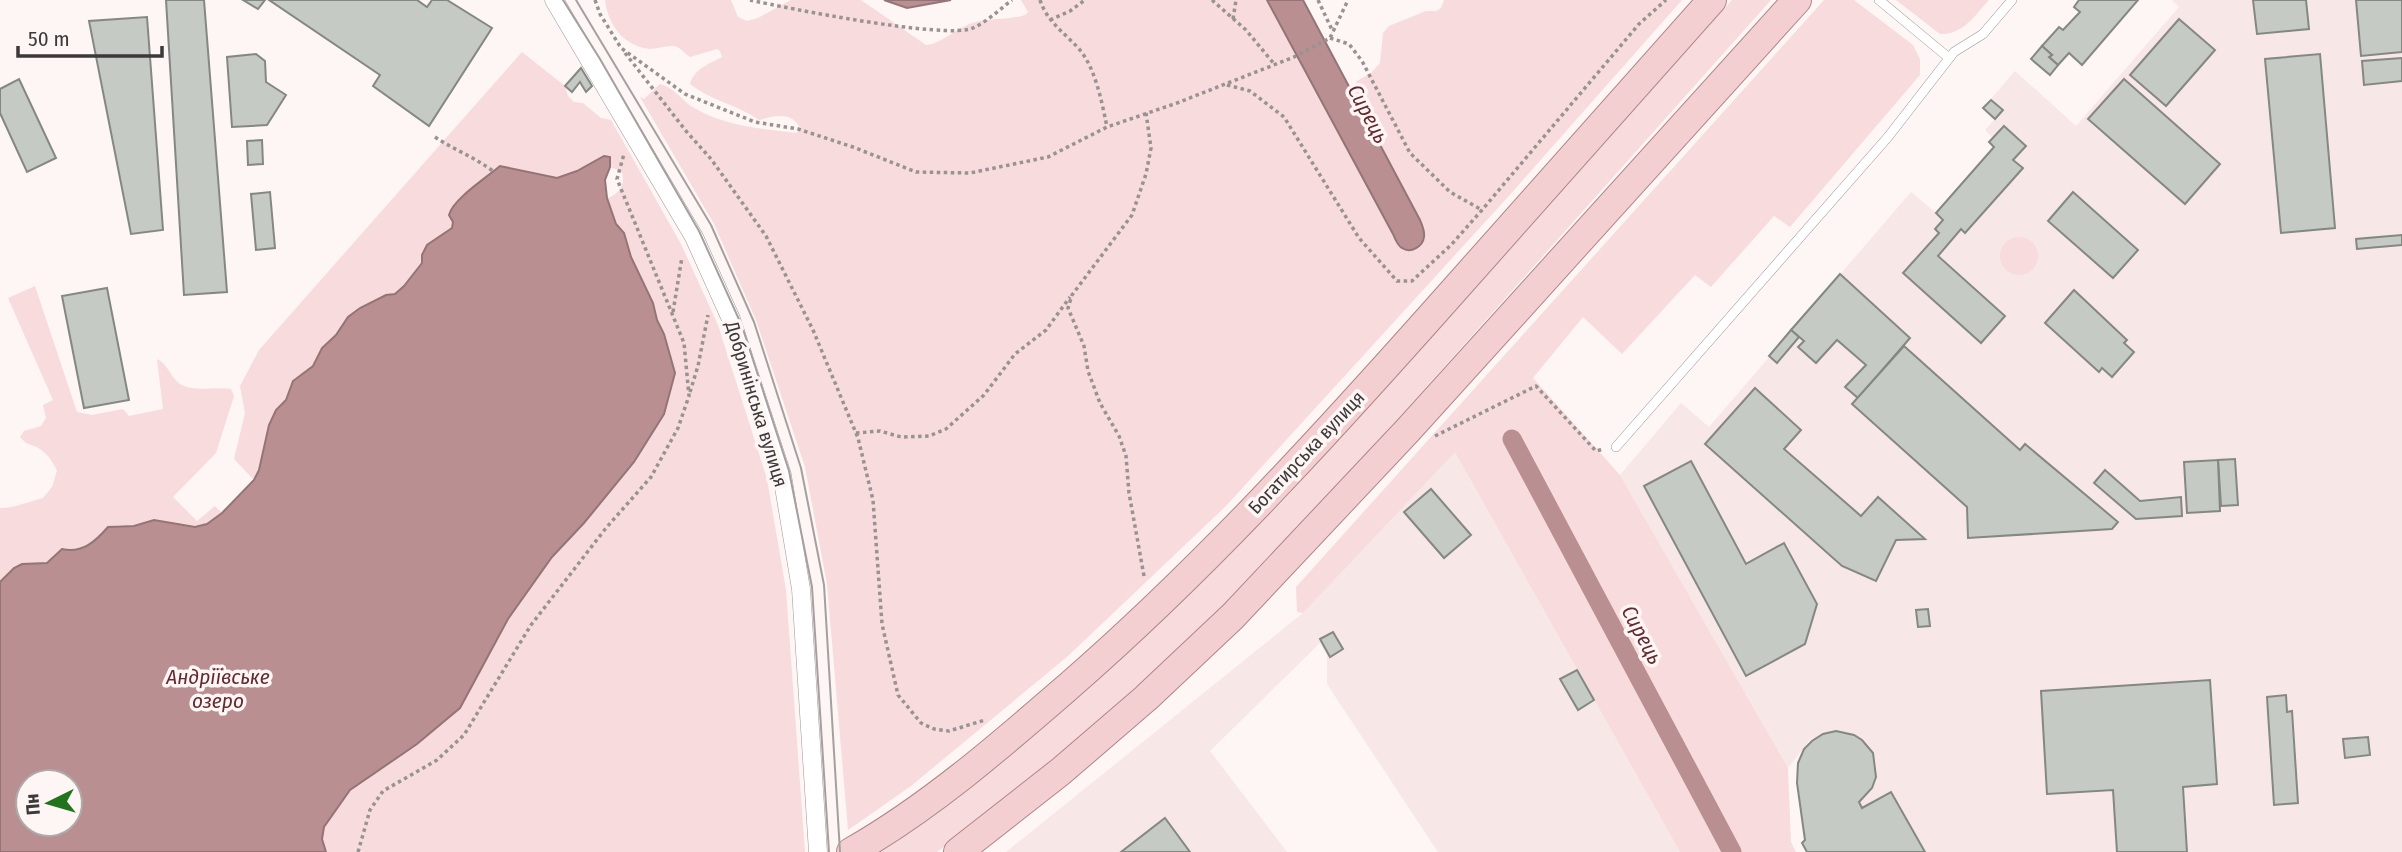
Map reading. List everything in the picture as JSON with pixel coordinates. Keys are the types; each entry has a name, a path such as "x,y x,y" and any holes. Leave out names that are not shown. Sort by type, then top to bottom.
{"main road":[{"name":"Богатирська вулиця","path":"851,852 943,790 1024,725 1129,634 1335,423 1712,0"},
{"path":"958,852 1089,747 1233,617 1408,430 1797,0"}],"street":[{"name":"Добринінська вулиця","path":"554,0 694,237 731,319 782,475 801,589 818,852"}],"lane":[{"path":"1879,0 1950,58"},
{"path":"1616,447 1888,137 1950,58 1983,34 2012,0"}],"path":[{"path":"595,0 600,14 621,48 711,159 766,236 813,330 856,433 873,500 882,624 898,695 921,723 934,729 949,731 985,720"},
{"path":"750,0 810,13 937,30 971,29 1012,0"},
{"path":"1040,0 1043,12 1081,52 1095,81 1107,127"},
{"path":"1051,20 1085,0"},
{"path":"1212,0 1275,65"},
{"path":"1233,19 1236,0"},
{"path":"1318,0 1333,32"},
{"path":"621,48 685,94 755,122 799,130 853,147 916,172 970,173 1048,157 1107,127 1294,57 1330,38 1348,0"},
{"path":"1225,85 1250,91 1284,117 1359,238 1397,281 1412,281 1451,245 1630,34 1665,0"},
{"path":"1330,38 1349,44 1362,61 1410,153 1451,192 1482,210"},
{"path":"856,433 880,431 901,437 929,436 946,429 984,395 1016,354 1046,330 1132,215 1146,174 1151,148 1146,113"},
{"path":"435,137 494,172"},
{"path":"624,153 617,179 684,343 689,396"},
{"path":"673,314 683,254"},
{"path":"1072,295 1068,308 1084,346 1088,371 1100,403 1119,436 1126,456 1129,493 1144,576"},
{"path":"358,852 370,810 383,791 437,760 464,735 531,625 606,528 651,477 678,428 698,366 708,312"},
{"path":"1427,440 1536,386 1596,451 1616,447"}],"shaded area":[{"path":"605,0 731,0 738,17 747,21 791,0 861,0 926,45 938,42 976,22 1025,15 1028,12 1021,0 1267,0 1401,248 1424,229 1352,91 1357,81 1371,73 1380,63 1383,33 1389,26 1426,11 1436,11 1441,8 1444,0 1682,0 1507,198 1226,506 1068,656 911,786 848,830 827,584 805,467 756,320 714,224 640,97 644,99 660,84 691,106 716,118 756,128 797,133 800,128 787,117 776,116 759,120 698,90 690,84 692,79 703,68 722,57 720,51 717,49 690,57 674,46 650,49 632,44 613,26"},
{"path":"1732,0 1771,0 1272,560 1156,675 975,824 937,852 875,852 950,799 1138,643 1286,498"},
{"path":"1824,0 1854,0 1913,45 1920,59 1920,75 1790,227 1774,216 1711,287 1695,275 1622,354 1583,317 1533,378 1620,475 1788,768 1791,842 1796,852 1680,852 1455,452 1303,613 1297,612 1296,587"},
{"path":"1896,0 1989,0 1962,28 1940,34"},
{"path":"2172,0 2402,0 2402,852 1807,852 1802,843 1805,840 1797,772 1800,756 1816,732 1788,768 1620,475 1681,403 1709,427 1911,192 1936,213 1994,147 1993,138 1985,130 1995,119 1983,108 2015,71 2076,126 2179,7"},
{"path":"522,52 565,86 568,96 574,102 583,103 601,118 611,120 681,244 718,325 767,479 786,590 805,852 326,852 322,839 324,827 350,790 417,744 460,708 508,619 552,557 634,462 664,414 675,373 653,303 631,257 624,233 616,224 607,198 621,188 623,175 621,171 610,167 611,163 604,156 563,178 532,174 462,195 452,228 422,255 422,262 404,286 395,295 385,295 349,317 322,348 312,366 293,381 286,400 276,410 269,425 259,470 254,480 234,459 245,413 240,386 259,350"},
{"path":"2019,237 2032,243 2038,256 2032,269 2019,275 2006,269 2000,256 2006,243"},
{"path":"35,286 77,412 92,415 123,409 129,416 163,409 157,359 186,387 231,389 234,396 216,453 173,497 197,521 215,506 222,513 207,524 195,527 154,520 134,526 116,525 84,547 62,549 47,563 14,568 0,582 0,508 43,498 52,487 57,471 45,453 20,437 24,431 41,426 46,418 43,405 53,400 8,298"},
{"path":"1455,451 1680,852 1438,852 1327,684 1327,655 1320,643 1210,751 1287,852 1006,852 1303,613"}],"water":[{"path":"884,0 951,0 907,8"},
{"path":"1267,0 1303,0 1420,220 1424,237 1416,248 1405,250 1397,242"},
{"name":"Андріївське озеро","path":"604,156 610,157 610,167 605,180 607,198 616,224 624,233 631,257 653,303 675,373 664,414 634,462 552,557 508,619 460,708 417,744 350,790 324,827 322,839 326,852 0,852 0,582 22,564 47,563 62,549 76,550 88,545 108,527 134,526 154,520 195,527 207,524 222,513 254,480 259,470 269,425 276,410 286,400 293,381 313,366 322,348 336,335 348,317 386,295 395,294 404,286 422,263 422,255 427,245 452,228 453,222 449,215 463,196 500,166 557,178 577,171"}],"building":[{"path":"166,0 204,0 227,292 184,295"},
{"path":"243,0 265,0 258,9"},
{"path":"269,0 417,0 427,7 432,0 447,0 492,28 429,126 373,86 380,75"},
{"path":"2079,0 2138,0 2082,65 2069,53 2058,65 2042,46 2059,27 2063,30 2080,12 2074,7"},
{"path":"2253,0 2306,0 2309,29 2257,34"},
{"path":"2356,0 2402,0 2402,52 2361,56"},
{"path":"147,17 163,230 131,234 89,21"},
{"path":"2179,19 2215,50 2166,106 2130,75"},
{"path":"2042,46 2058,65 2050,75 2031,59"},
{"path":"256,54 265,61 266,82 286,95 267,125 232,127 227,57"},
{"path":"2320,54 2335,228 2281,233 2265,59"},
{"path":"2402,58 2402,81 2364,85 2362,61"},
{"path":"581,68 592,86 586,92 580,82 572,92 565,86"},
{"path":"19,79 56,158 27,172 0,113 0,89"},
{"path":"2124,79 2220,164 2185,204 2088,119"},
{"path":"1991,100 2003,110 1995,119 1983,108"},
{"path":"2004,126 2026,146 2013,160 2023,168 1965,233 1961,229 1938,256 2005,316 1981,343 1903,273 1939,233 1935,229 1943,220 1936,213 1994,147 1989,142"},
{"path":"262,140 263,164 248,165 247,141"},
{"path":"270,192 275,248 256,250 251,194"},
{"path":"2073,192 2138,250 2113,278 2048,221"},
{"path":"2402,235 2402,245 2357,249 2356,239"},
{"path":"1840,274 1910,338 1858,398 1845,387 1866,365 1837,340 1816,363 1798,347 1804,341 1791,330"},
{"path":"107,288 129,400 84,408 62,296"},
{"path":"2074,290 2127,340 2124,343 2134,352 2112,377 2102,368 2099,372 2045,323"},
{"path":"1791,330 1799,337 1777,363 1769,356"},
{"path":"1904,346 2020,450 2025,444 2118,522 2112,529 1968,538 1967,507 1852,404"},
{"path":"1755,388 1801,430 1784,449 1861,516 1878,497 1925,539 1896,540 1876,581 1842,566 1705,444"},
{"path":"2235,459 2238,505 2221,506 2218,460"},
{"path":"2218,460 2220,511 2187,513 2184,462"},
{"path":"1691,461 1746,564 1784,543 1817,604 1805,644 1746,676 1644,486"},
{"path":"2105,470 2140,501 2181,497 2182,516 2136,519 2094,483"},
{"path":"1431,489 1471,535 1444,558 1404,512"},
{"path":"1928,609 1930,626 1918,627 1916,610"},
{"path":"1333,632 1343,649 1330,657 1320,639"},
{"path":"1577,670 1594,700 1578,710 1560,679"},
{"path":"2210,680 2217,784 2183,787 2187,852 2117,852 2113,790 2047,794 2041,691"},
{"path":"2286,695 2287,712 2292,711 2298,803 2274,805 2267,697"},
{"path":"1836,731 1854,735 1873,753 1876,777 1872,788 1859,802 1862,808 1891,792 1925,852 1807,852 1802,843 1805,840 1797,783 1798,763 1804,749 1812,741 1823,734"},
{"path":"2368,737 2370,755 2345,758 2343,739"},
{"path":"1165,818 1190,852 1121,852"}],"waterway":[{"name":"Сирець","path":"1512,439 1732,852"}],"tram line":[{"path":"563,0 699,231 742,326 789,471 812,587 829,852"},
{"path":"576,0 711,225 754,322 801,468 824,585 840,852"}]}
